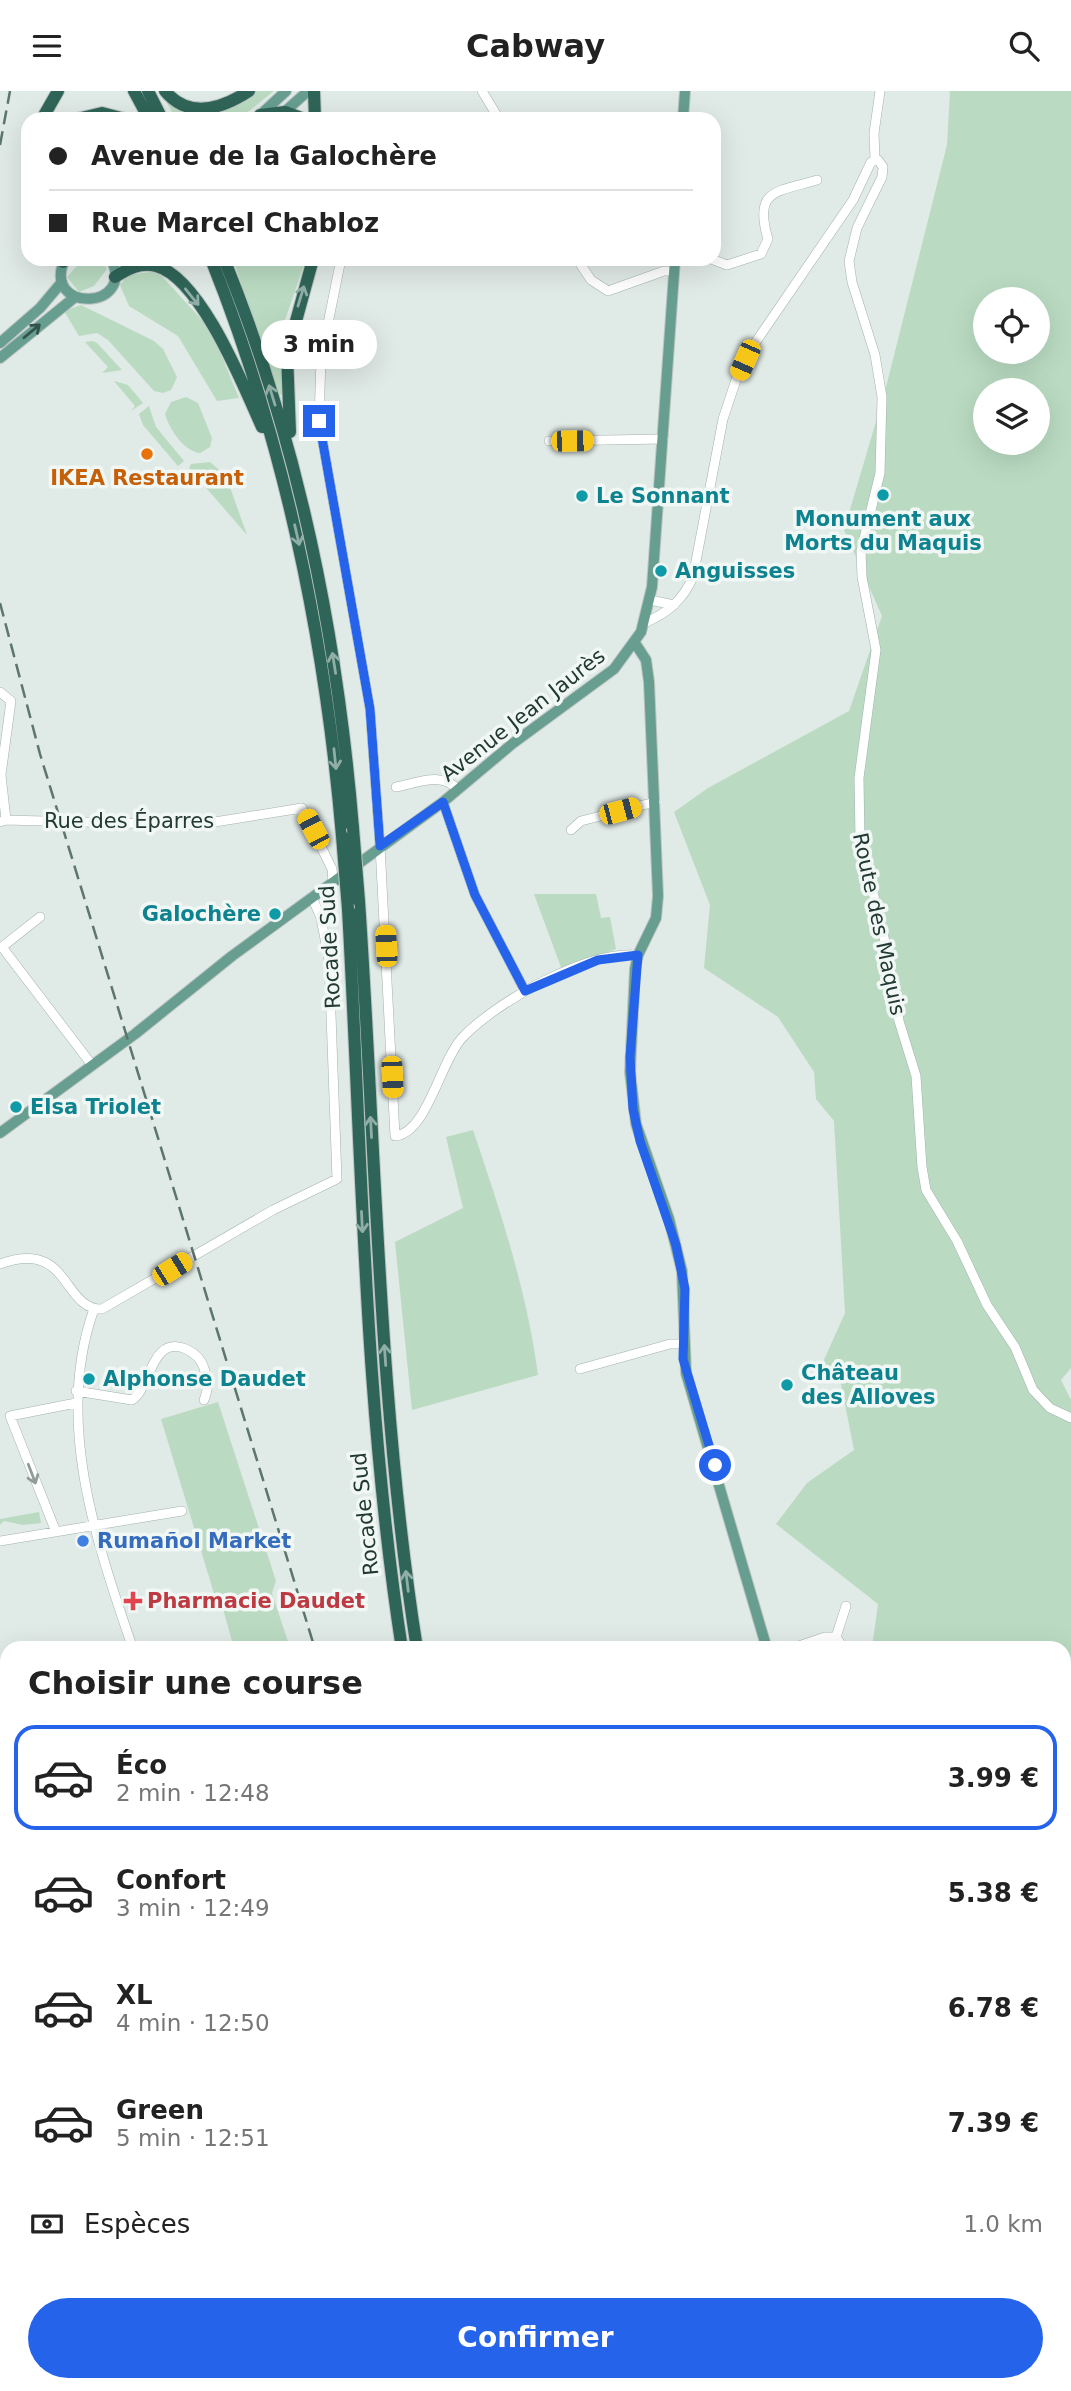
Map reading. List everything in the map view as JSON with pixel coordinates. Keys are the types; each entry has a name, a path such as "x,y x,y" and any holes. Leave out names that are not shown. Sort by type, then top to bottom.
{"highway":[{"path":"45,112 58,91"},
{"path":"134,91 145,112"},
{"path":"148,91 158,112"},
{"path":"165,91 185,106 206,109 223,106 249,91"},
{"path":"314,91 315,112"},
{"path":"120,266 143,266"},
{"path":"152,266 169,272 181,283 211,322 230,354 281,469"},
{"name":"Rocade Sud","path":"214,266 245,352 281,469 303,560 325,682 348,909 373,1392 387,1545 401,1641"},
{"name":"Rocade Sud","path":"227,266 257,347 298,485 329,634 353,828 384,1349 415,1641"},
{"path":"298,485 288,415 287,354 311,266"}],"main road":[{"path":"263,112 286,91"},
{"path":"284,112 308,91"},
{"path":"684,112 685,91"},
{"path":"0,343 40,308 62,282 63,266"},
{"path":"62,282 75,297 86,300 100,297 110,288 114,266"},
{"name":"Avenue Jean Jaurès","path":"0,1133 380,846 443,802 512,744 620,663 635,643 645,622 650,600 675,266"},
{"path":"0,358 75,297"},
{"path":"635,643 646,660 648,671 657,909 654,925 638,955 630,1057 633,1109 640,1141 669,1220 682,1271 686,1373 765,1641"},
{"path":"620,663 636,662 648,671"}],"street":[{"path":"482,91 495,112"},
{"name":"Route des Maquis","path":"880,91 874,132 875,160 883,167 882,177 857,228 849,261 881,385 880,473 861,551 862,577 876,650 858,786 863,855 888,954 899,1021 916,1076 926,1189 957,1241 987,1305 1014,1347 1033,1390 1050,1408 1071,1418"},
{"path":"645,622 674,605 688,588 695,569 730,395 753,346 853,200 867,168 875,160"},
{"path":"721,263 727,265 761,254 768,239 761,216 765,199 772,194 817,180"},
{"path":"340,266 320,358 319,421 370,709 395,1136 407,1133 423,1114 446,1059 461,1039 495,1010 525,991 598,960 638,955"},
{"path":"582,266 591,280 608,291 673,266"},
{"path":"549,442 663,439"},
{"path":"650,600 674,605"},
{"path":"0,692 11,701 1,775 3,821"},
{"path":"396,786 442,779 451,782 458,790"},
{"path":"443,802 475,895 525,991"},
{"path":"571,830 581,821 655,802"},
{"name":"Rue des Éparres","path":"3,821 195,825 302,808 332,869 333,882"},
{"path":"0,1264 24,1258 44,1261 58,1271 86,1305 94,1309 112,1304 273,1210 337,1179 329,960 321,918 312,897"},
{"path":"40,917 1,947 92,1065"},
{"path":"94,1309 81,1353 76,1391 79,1445 96,1525 131,1641"},
{"path":"580,1369 670,1344 683,1344"},
{"path":"76,1391 132,1400 144,1386 158,1356 173,1347 183,1347 203,1363 209,1387 204,1400"},
{"path":"56,1532 10,1416 76,1403"},
{"path":"0,1541 182,1511"},
{"path":"836,1637 846,1606"},
{"path":"821,1641 836,1637"},
{"path":"836,1637 839,1641"}],"green space":[{"path":"257,91 274,91 248,112 215,112"},
{"path":"950,91 1071,91 1071,1368 1061,1380 1071,1400 1071,1641 873,1641 878,1604 776,1524 807,1483 854,1450 841,1384 823,1362 845,1313 834,1121 816,1099 814,1072 778,1017 704,968 710,905 674,812 708,788 849,711 882,616 844,530 885,391 947,145"},
{"path":"166,101 191,112 172,112"},
{"path":"77,266 105,266 107,269 94,286 79,292 67,277"},
{"path":"235,266 304,266 282,329 282,394 279,396"},
{"path":"159,273 211,330 239,398 217,401 178,336 129,306 120,285 128,275"},
{"path":"81,305 154,341 163,349 177,377 171,390 163,393 154,391 108,340 97,333 79,336 64,311"},
{"path":"93,341 122,370 102,373 108,367 85,342"},
{"path":"114,381 128,385 143,403 131,411 135,406"},
{"path":"186,397 198,403 212,438 210,447 200,453 188,448 173,432 165,414 171,402"},
{"path":"149,406 156,427 184,461 178,466 143,425 139,414"},
{"path":"210,462 226,476 247,535 189,468 191,464"},
{"path":"534,894 596,894 601,918 610,917 616,949 562,970"},
{"path":"473,1130 520,1282 538,1375 412,1410 395,1242 463,1208 446,1137"},
{"path":"218,1402 276,1581 272,1593 288,1641 232,1641 223,1609 216,1600 161,1419"},
{"path":"39,1512 41,1523 23,1525 4,1521 0,1525 0,1519"}],"railway":[{"path":"0,145 10,91"},
{"path":"0,603 40,754 313,1641"}],"place":[{"name":"IKEA Restaurant","path":"147,454"},
{"name":"Monument aux Morts du Maquis","path":"883,495"},
{"name":"Le Sonnant","path":"582,496"},
{"name":"Anguisses","path":"661,571"},
{"name":"Galochère","path":"275,914"},
{"name":"Elsa Triolet","path":"16,1107"},
{"name":"Alphonse Daudet","path":"89,1379"},
{"name":"Château des Alloves","path":"787,1385"},
{"name":"Rumañol Market","path":"83,1541"},
{"name":"Pharmacie Daudet","path":"133,1601"}],"route":[{"path":"319,421 370,709 380,846 443,802 475,895 525,991 598,960 638,955 634,979 630,1057 633,1109 640,1141 664,1207 682,1271 685,1289 683,1359 715,1465"}]}
